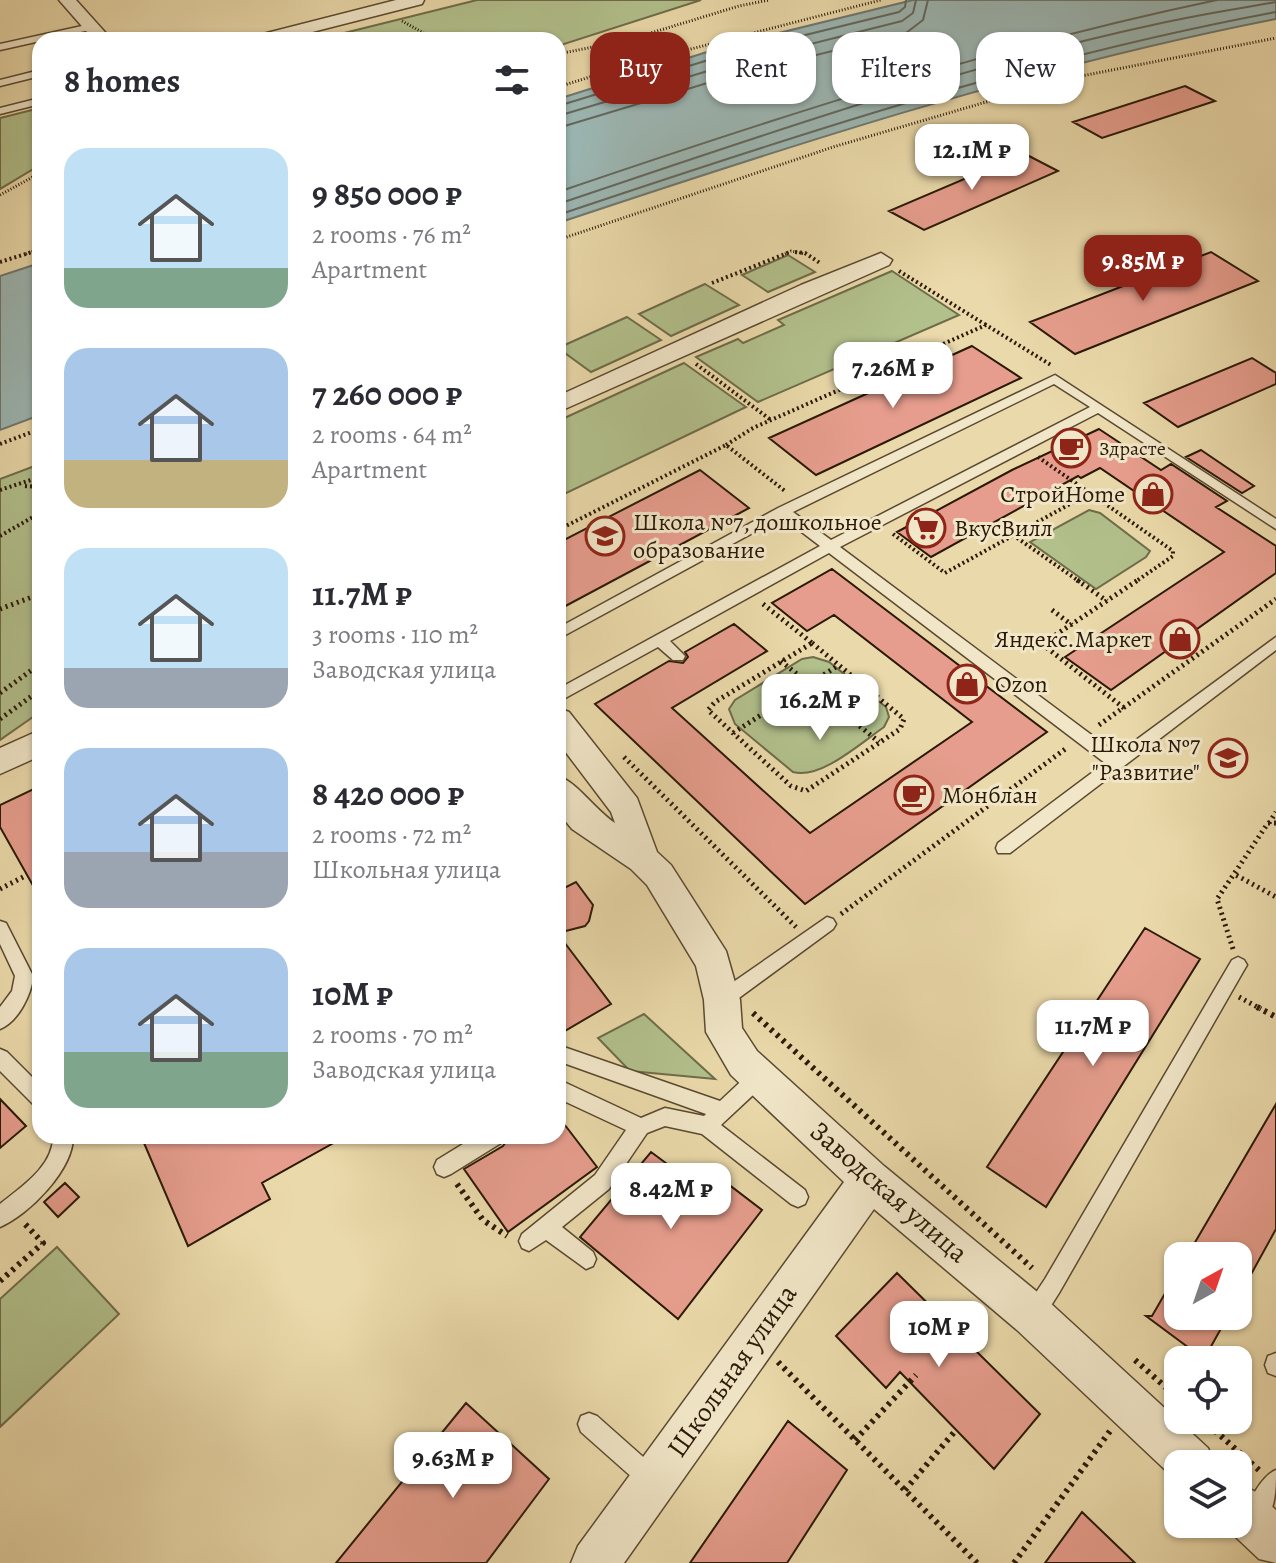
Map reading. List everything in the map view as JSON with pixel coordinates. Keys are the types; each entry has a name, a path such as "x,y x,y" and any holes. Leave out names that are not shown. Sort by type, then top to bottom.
{"street":[{"path":"67,0 96,32"},
{"path":"288,32 384,4 416,0"},
{"path":"566,401 881,260"},
{"path":"566,730 626,807 643,859"},
{"path":"0,762 32,746"},
{"path":"566,799 598,831 643,859"},
{"name":"Заводская улица","path":"643,859 659,875 713,962 727,997 724,1032 744,1063 870,1180 1042,1301 1129,1405 1177,1450"},
{"name":"Школьная улица","path":"595,1563 870,1180"}],"lane":[{"path":"0,47 32,42"},
{"path":"0,83 32,75"},
{"path":"0,111 32,103"},
{"path":"566,630 799,502 1055,379 1276,525"},
{"path":"566,692 876,521 1098,408"},
{"path":"783,511 1117,763"},
{"path":"659,640 678,656"},
{"path":"1004,848 1276,642"},
{"path":"727,997 827,924"},
{"path":"0,928 6,954 25,979 25,990 0,1021"},
{"path":"1042,1301 1238,965"},
{"path":"566,1056 723,1111"},
{"path":"0,1058 32,1090"},
{"path":"707,1126 759,1077"},
{"path":"566,1092 640,1127"},
{"path":"529,1241 602,1182 640,1127 665,1117 707,1126 798,1197"},
{"path":"5,1212 53,1170 65,1144"},
{"path":"444,1167 481,1144"},
{"path":"546,1227 586,1259"},
{"path":"589,1424 654,1481"}],"path":[{"path":"566,52 628,40 739,6 769,0"},
{"path":"566,84 625,66 881,0"},
{"path":"384,4 407,25 421,32"},
{"path":"566,237 833,147 1061,80 1276,38"},
{"path":"0,195 32,177"},
{"path":"712,283 791,251 805,253 841,277"},
{"path":"0,262 32,252"},
{"path":"881,260 1056,368 1055,379"},
{"path":"566,526 772,420 986,325"},
{"path":"677,351 772,420"},
{"path":"0,444 32,432"},
{"path":"726,445 799,502"},
{"path":"1023,446 1173,551 1168,560 1042,644 1124,708"},
{"path":"0,490 32,481"},
{"path":"20,486 32,487"},
{"path":"876,521 945,573 1090,493"},
{"path":"0,536 32,518"},
{"path":"1013,535 1107,601"},
{"path":"747,591 812,643 839,665 904,719 904,724 880,742 806,791 791,786 712,715 710,706 812,643"},
{"path":"0,609 32,597"},
{"path":"827,924 1082,736 1276,599"},
{"path":"1052,610 1072,625"},
{"path":"781,661 880,742"},
{"path":"732,733 839,665"},
{"path":"0,693 32,670"},
{"path":"1,717 32,696"},
{"path":"617,750 807,938"},
{"path":"1238,965 1217,899 1276,812"},
{"path":"1268,823 1276,823"},
{"path":"1234,874 1276,897"},
{"path":"0,889 27,875"},
{"path":"1225,989 1276,1017"},
{"path":"727,997 1042,1301"},
{"path":"444,1167 483,1220 510,1237 529,1241"},
{"path":"0,1281 43,1243 5,1212"},
{"path":"754,1338 977,1563"},
{"path":"1132,1357 1164,1386"},
{"path":"855,1440 916,1375"},
{"path":"1014,1563 1129,1405"},
{"path":"905,1490 956,1430"},
{"path":"1213,1434 1263,1507"}],"green space":[{"path":"477,0 701,0 602,32 590,32 590,36 566,43 566,32 348,32"},
{"path":"32,110 32,170 0,189 0,118"},
{"path":"788,255 815,272 768,292 742,275"},
{"path":"892,271 959,315 758,402 696,357 738,339 743,343 784,325 778,320"},
{"path":"705,284 739,305 671,336 639,314"},
{"path":"627,317 661,340 591,372 566,354 566,344"},
{"path":"684,363 746,407 566,493 566,417"},
{"path":"32,467 32,718 0,740 0,479"},
{"path":"1089,510 1100,513 1150,551 1146,557 1096,589 1030,542"},
{"path":"813,657 829,662 886,707 889,717 884,727 828,765 815,771 793,772 735,724 729,709 735,700 802,659"},
{"path":"644,1014 715,1079 630,1071 598,1038"},
{"path":"57,1247 119,1314 0,1427 0,1299"}],"water":[{"path":"913,0 1276,0 1276,19 1084,63 1084,32 976,32 976,92 960,96 960,32 832,32 832,104 932,104 566,220 566,96 590,89 590,104 690,104 690,57 706,52 706,104 816,104 816,32 783,32"},
{"path":"32,266 32,418 0,430 0,276"}],"building":[{"path":"1185,86 1215,101 1102,138 1073,122"},
{"path":"1029,156 1058,171 924,230 889,211 1004,162 1009,164"},
{"path":"1211,252 1258,281 1075,354 1030,322"},
{"path":"972,346 1021,378 816,475 769,438"},
{"path":"1252,358 1276,373 1276,384 1178,427 1144,403"},
{"path":"1099,429 1161,470 1171,464 1227,501 1216,507 1276,546 1276,573 1111,690 1065,657 1224,552 1100,468 1081,478 1078,476 931,557 897,532 1012,470"},
{"path":"1201,450 1254,486 1242,493 1186,457"},
{"path":"700,470 749,508 566,606 566,539"},
{"path":"832,569 1047,732 805,904 595,704 669,661 683,663 688,657 685,652 734,624 767,651 672,708 810,833 972,722 834,615 807,631 772,603"},
{"path":"32,790 32,884 0,827 0,805"},
{"path":"576,882 593,905 585,926 566,931 566,887"},
{"path":"1145,928 1200,959 1046,1207 987,1167"},
{"path":"566,945 611,1004 566,1030"},
{"path":"0,1099 26,1126 0,1148"},
{"path":"1276,1104 1276,1229 1252,1273 1252,1242 1195,1242"},
{"path":"566,1126 597,1167 508,1232 464,1169 503,1146 566,1144"},
{"path":"144,1144 332,1144 262,1183 270,1199 188,1246"},
{"path":"651,1152 694,1184 707,1168 762,1210 678,1319 580,1237"},
{"path":"65,1183 79,1197 58,1217 44,1202"},
{"path":"897,1273 1040,1414 994,1469 900,1372 886,1388 836,1336"},
{"path":"1164,1295 1164,1329 1146,1316 1152,1316"},
{"path":"1165,1330 1220,1330 1211,1346 1186,1346"},
{"path":"466,1403 549,1479 486,1563 336,1563"},
{"path":"788,1421 847,1470 787,1563 690,1563"},
{"path":"1082,1512 1135,1563 1045,1563"}],"place":[{"name":"Здрасте","path":"1071,448"},
{"name":"СтройHome","path":"1153,494"},
{"name":"ВкусВилл","path":"926,528"},
{"name":"Школа №7, дошкольное образование","path":"605,536"},
{"name":"Яндекс.Маркет","path":"1180,639"},
{"name":"Ozon","path":"967,684"},
{"name":"Школа №7 \"Развитие\"","path":"1228,758"},
{"name":"Монблан","path":"914,795"}]}
